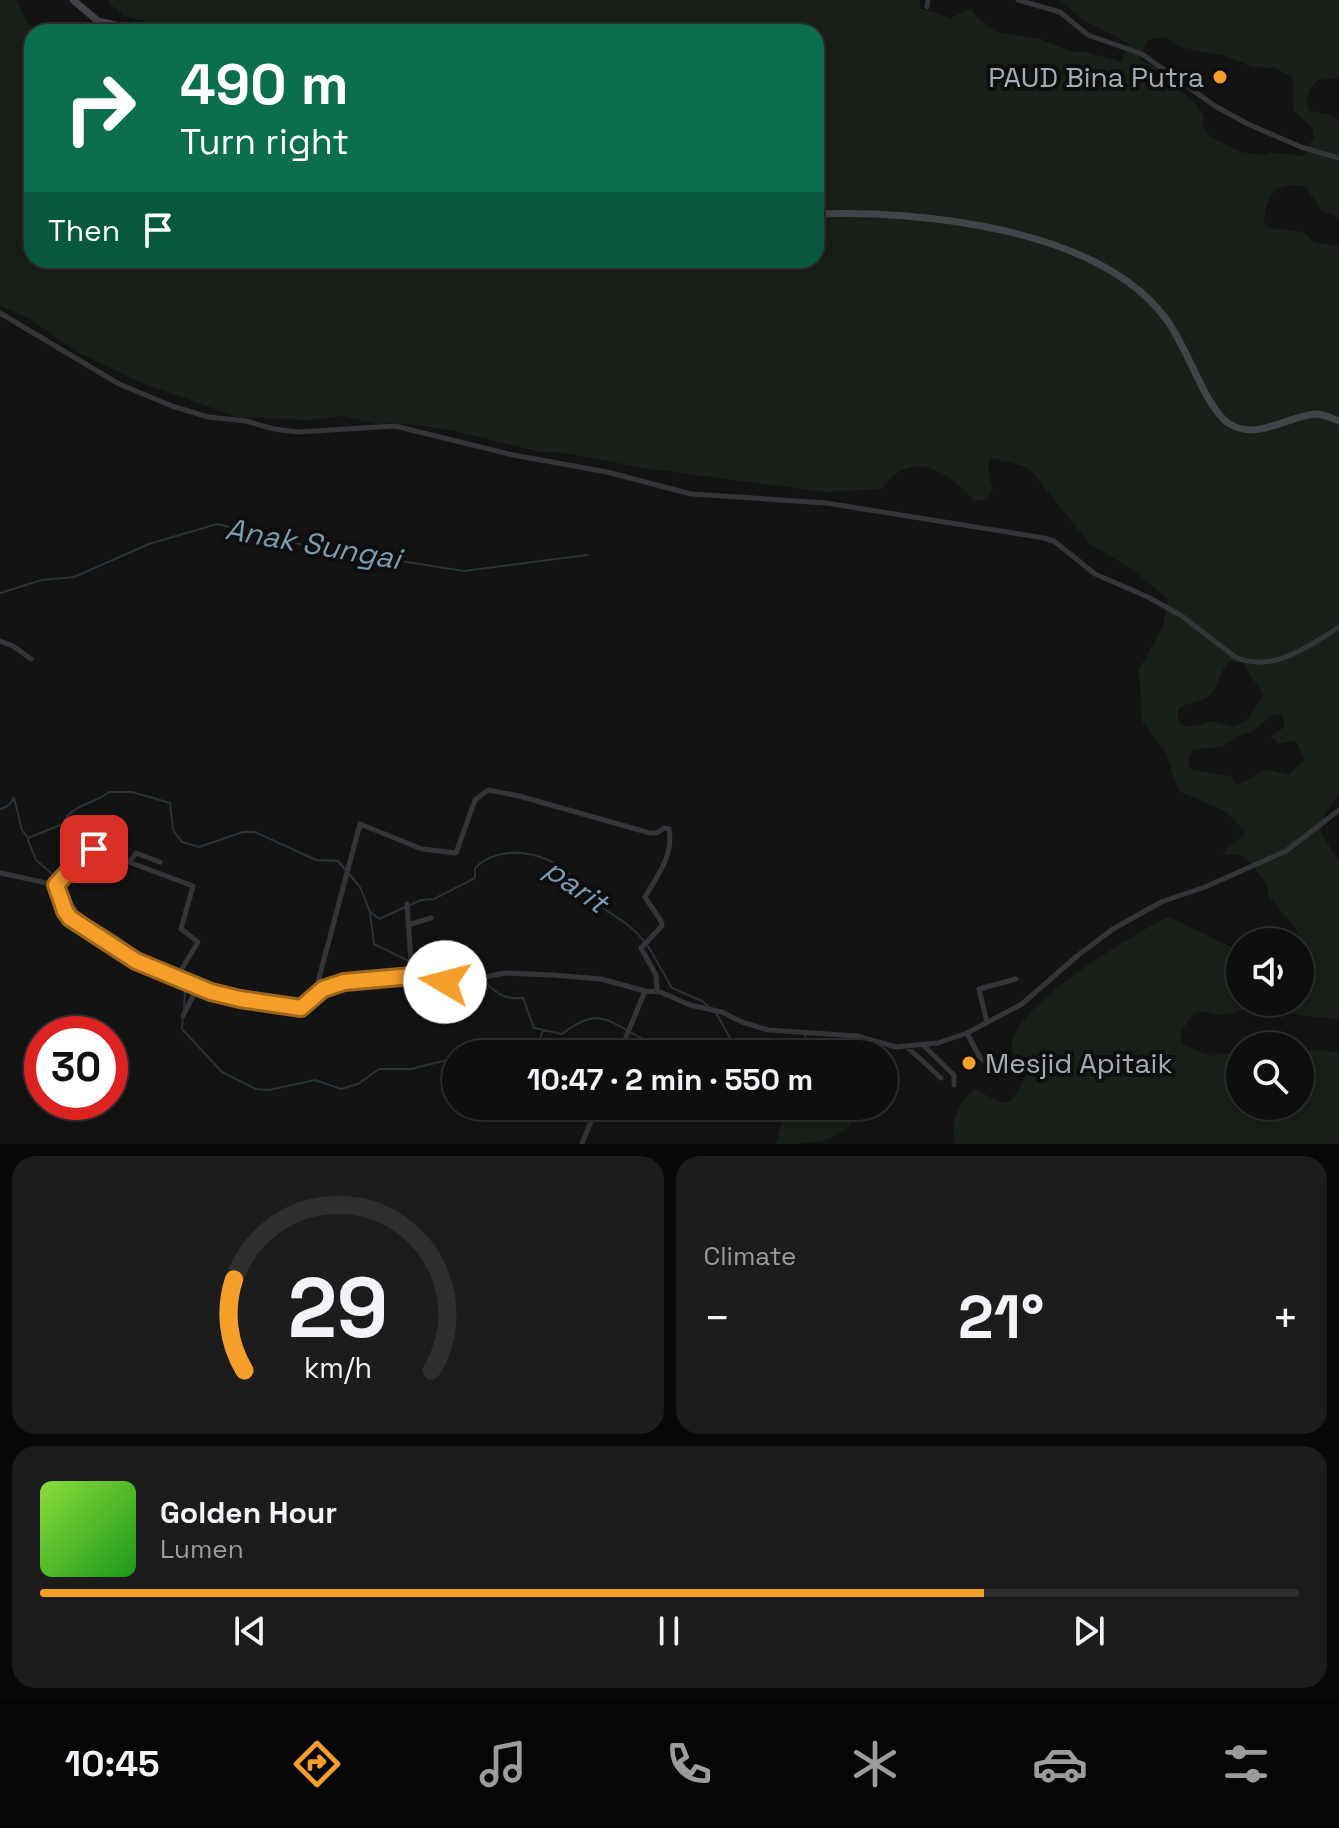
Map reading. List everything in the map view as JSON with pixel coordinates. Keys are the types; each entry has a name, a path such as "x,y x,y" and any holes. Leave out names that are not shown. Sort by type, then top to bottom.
{"street":[{"path":"73,0 95,19 110,24"},
{"path":"1018,0 1051,8 1069,18 1088,35 1142,54 1215,106 1248,124 1301,147 1339,158"},
{"path":"824,214 922,217 980,227 1063,248 1130,283 1151,301 1179,337 1212,404 1228,423 1257,430 1315,414 1339,421"},
{"path":"0,313 119,384 182,410 208,417 298,432 395,426 513,455 607,472 691,494 826,503 1044,538 1054,541 1105,580 1136,591 1182,616 1244,661 1290,657 1339,627"},
{"path":"0,641 31,659"},
{"path":"56,885 70,918 136,961 240,999 301,1008 309,1004 315,994 360,824 422,849 455,853 458,852 475,800 488,790 652,834 669,829 665,862 645,897 662,926 644,942 641,950 656,975 657,991"},
{"path":"315,994 344,982 412,976 431,981 465,981 505,973 569,975 657,991 762,1029 857,1036 885,1045 916,1046 967,1033 1022,1004 1113,929 1161,902 1205,887 1286,851 1339,810"},
{"path":"56,885 91,849 193,886 181,929 198,942 179,976"},
{"path":"130,861 136,853 160,862"},
{"path":"0,873 56,885"},
{"path":"407,904 412,976"},
{"path":"408,925 431,918"},
{"path":"987,1022 977,992 979,989 1016,979"},
{"path":"183,1016 198,986"},
{"path":"626,1040 645,991"},
{"path":"967,1033 987,1064"},
{"path":"916,1046 941,1078"},
{"path":"916,1046 954,1075 954,1085"},
{"path":"582,1144 591,1120"}],"shaded area":[{"path":"0,0 17,0 30,24 24,24 24,268 824,268 824,24 150,24 124,16 108,0 920,0 920,8 951,18 971,8 996,32 1040,39 1072,52 1122,62 1128,43 1083,20 1059,0 1339,0 1339,78 1318,80 1307,99 1310,111 1339,120 1339,218 1321,210 1306,187 1287,185 1280,187 1270,197 1264,223 1269,228 1303,232 1315,243 1339,246 1339,797 1326,813 1321,834 1339,858 1339,1020 1309,1016 1314,1016 1314,928 1295,928 1268,895 1268,885 1245,857 1223,855 1245,832 1225,811 1181,792 1167,754 1142,721 1139,669 1162,629 1168,599 1130,568 1090,544 1032,472 1023,466 991,458 988,469 993,490 986,499 975,501 941,473 917,466 893,476 882,489 825,492 541,452 446,429 388,422 383,426 344,416 309,420 238,417 139,382 77,352 27,317 0,306","holes":["1166,37 1179,47 1226,56 1253,67 1275,68 1292,77 1294,111 1312,127 1314,137 1303,156 1241,152 1210,136 1203,126 1204,116 1192,99 1176,88 1156,67 1140,60 1147,40","1230,661 1244,663 1263,696 1249,718 1234,727 1211,721 1193,726 1179,722 1179,708 1210,695","1274,714 1283,716 1284,727 1271,737 1279,744 1295,740 1305,760 1288,775 1266,769 1238,785 1230,776 1190,768 1193,750 1224,746 1238,736 1251,732"]},
{"path":"1168,917 1226,944 1226,1014 1205,1011 1194,1013 1181,1032 1182,1044 1211,1056 1226,1054 1226,1120 1314,1120 1314,1050 1339,1052 1339,1144 955,1144 953,1128 956,1114 974,1089 1002,1103 1012,1100 1027,1074 1015,1059 1012,1048 1016,1031 1030,1013 1051,993 1103,955"},
{"path":"783,1120 847,1120 852,1123 828,1139 775,1144"}],"waterway":[{"name":"Anak Sungai","path":"0,593 42,580 74,577 149,544 217,524 312,547 464,571 587,555"},
{"path":"0,809 8,806 14,798 22,830 28,838 63,824 76,809 109,792 132,792 170,803 173,830 182,842 199,847 243,832 255,832 316,860 338,861 360,887 370,912 374,944 411,962 444,965 449,975 465,979"},
{"path":"28,840 36,860 59,880 77,910 88,920 115,935 145,958 176,973"},
{"name":"parit","path":"372,913 379,919 421,900 434,899 475,878 475,868 485,860 520,853 545,859 566,871 596,903 627,924 644,941"},
{"name":"parit","path":"648,946 672,988 708,1006"},
{"path":"182,974 186,975 184,1009"},
{"path":"483,980 501,995 523,998 534,1028 562,1034 582,1021 598,1018 649,1040"},
{"name":"parit","path":"716,1013 731,1040"},
{"path":"183,1016 182,1029 222,1072 256,1089 269,1090 315,1080 341,1089 358,1084 379,1069 411,1069 442,1061"},
{"path":"540,1040 543,1030"},
{"path":"805,1035 806,1040"}],"place":[{"name":"PAUD Bina Putra","path":"1220,77"},
{"name":"Mesjid Apitaik","path":"969,1063"}],"route":[{"path":"94,849 87,851 56,885 70,918 136,961 211,992 301,1008 323,989 344,982 412,976 445,982"}]}
